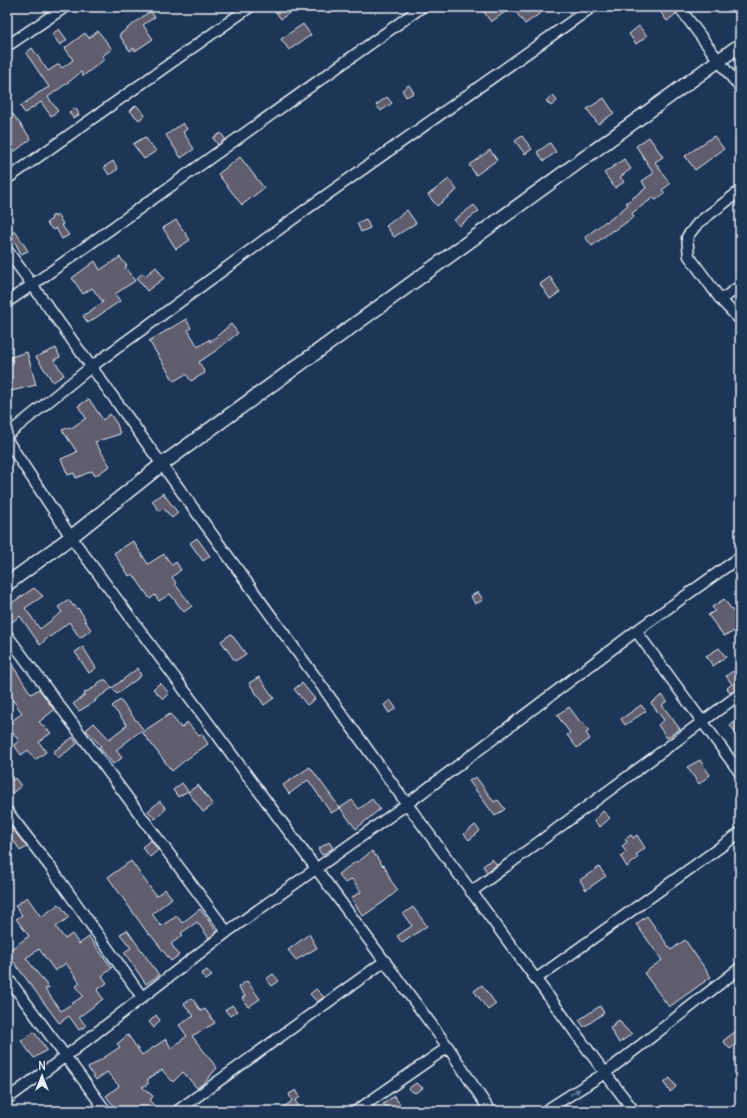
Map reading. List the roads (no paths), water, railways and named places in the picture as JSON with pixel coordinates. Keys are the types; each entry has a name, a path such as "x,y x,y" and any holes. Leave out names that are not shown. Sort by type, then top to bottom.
{"street":[{"path":"7,46 65,7"},
{"path":"7,179 250,7"},
{"path":"7,302 422,7"},
{"path":"7,435 91,367 308,208 592,7"},
{"path":"679,7 718,61 740,88"},
{"path":"7,584 70,537 161,465 740,45"},
{"path":"740,191 698,223 687,237 689,256 721,300 740,320"},
{"path":"7,250 407,804 634,1111"},
{"path":"721,300 740,286"},
{"path":"7,440 70,537 448,1047 490,1111"},
{"path":"7,1099 66,1056 227,932 407,804 636,631 740,557"},
{"path":"636,631 740,773"},
{"path":"7,635 227,932"},
{"path":"472,892 740,694"},
{"path":"7,810 51,868 142,997"},
{"path":"536,979 740,833"},
{"path":"177,1111 385,961"},
{"path":"545,1111 605,1073 740,968"},
{"path":"7,978 106,1111"},
{"path":"356,1111 448,1047"}]}
